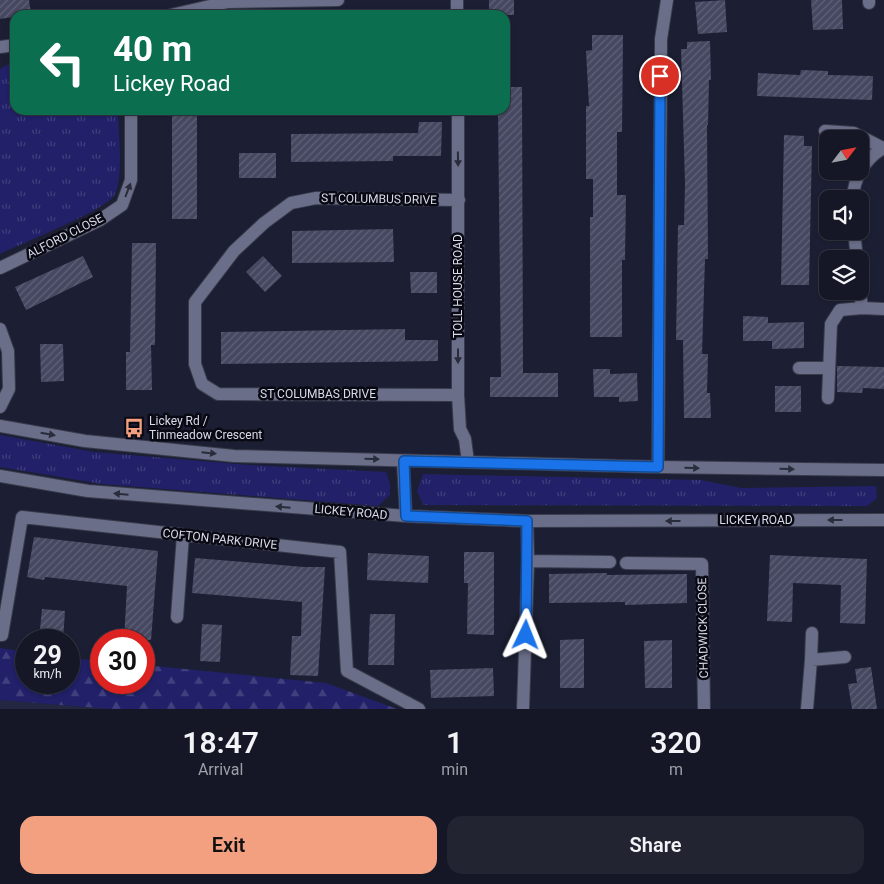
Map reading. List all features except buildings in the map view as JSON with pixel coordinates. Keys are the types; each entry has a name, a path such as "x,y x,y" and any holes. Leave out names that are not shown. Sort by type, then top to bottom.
{"street":[{"path":"191,10 228,1 338,0"},
{"path":"658,467 660,39 667,0"},
{"name":"ALFORD CLOSE","path":"0,268 100,220 122,204 132,180 131,115"},
{"name":"TOLL HOUSE ROAD","path":"458,115 458,395 460,429 465,439 468,462"},
{"path":"853,190 853,184 867,162 883,148 869,141"},
{"name":"ST COLUMBUS DRIVE","path":"195,364 195,302 234,251 264,223 291,203 316,198 459,200"},
{"path":"861,300 862,308"},
{"path":"828,398 831,324 840,310 884,309"},
{"path":"0,329 8,351 9,390 0,407"},
{"name":"ST COLUMBAS DRIVE","path":"195,364 202,384 218,394 458,395"},
{"path":"799,368 828,368"},
{"path":"0,426 85,440 234,456 658,467 884,470"},
{"path":"404,461 406,516"},
{"name":"LICKEY ROAD","path":"0,476 88,491 406,516 527,521 884,520"},
{"name":"COFTON PARK DRIVE","path":"0,634 2,635 22,516 340,552 347,671 419,709"},
{"path":"523,709 528,561 527,521"},
{"path":"177,616 183,535"},
{"path":"528,561 610,562"},
{"name":"CHADWICK CLOSE","path":"626,564 702,564 704,709"},
{"path":"807,709 812,633"},
{"path":"811,660 845,658"}],"shaded area":[{"path":"0,700 110,709 0,709"}],"green space":[{"path":"10,64 10,115 118,115 120,168 117,190 106,203 78,219 0,254 0,69"},
{"path":"0,435 94,452 249,465 386,472 390,484 390,495 378,506 102,484 0,467"},
{"path":"423,474 701,480 741,488 876,486 877,498 867,506 423,505 417,491"},
{"path":"0,648 15,650 15,694 80,694 80,659 90,660 90,694 155,694 155,666 326,683 397,709 110,709 0,700"}],"place":[{"name":"Lickey Rd / Tinmeadow Crescent","path":"134,428"}],"route":[{"path":"526,635 527,521 406,516 404,461 605,464 658,467 660,76"}]}
